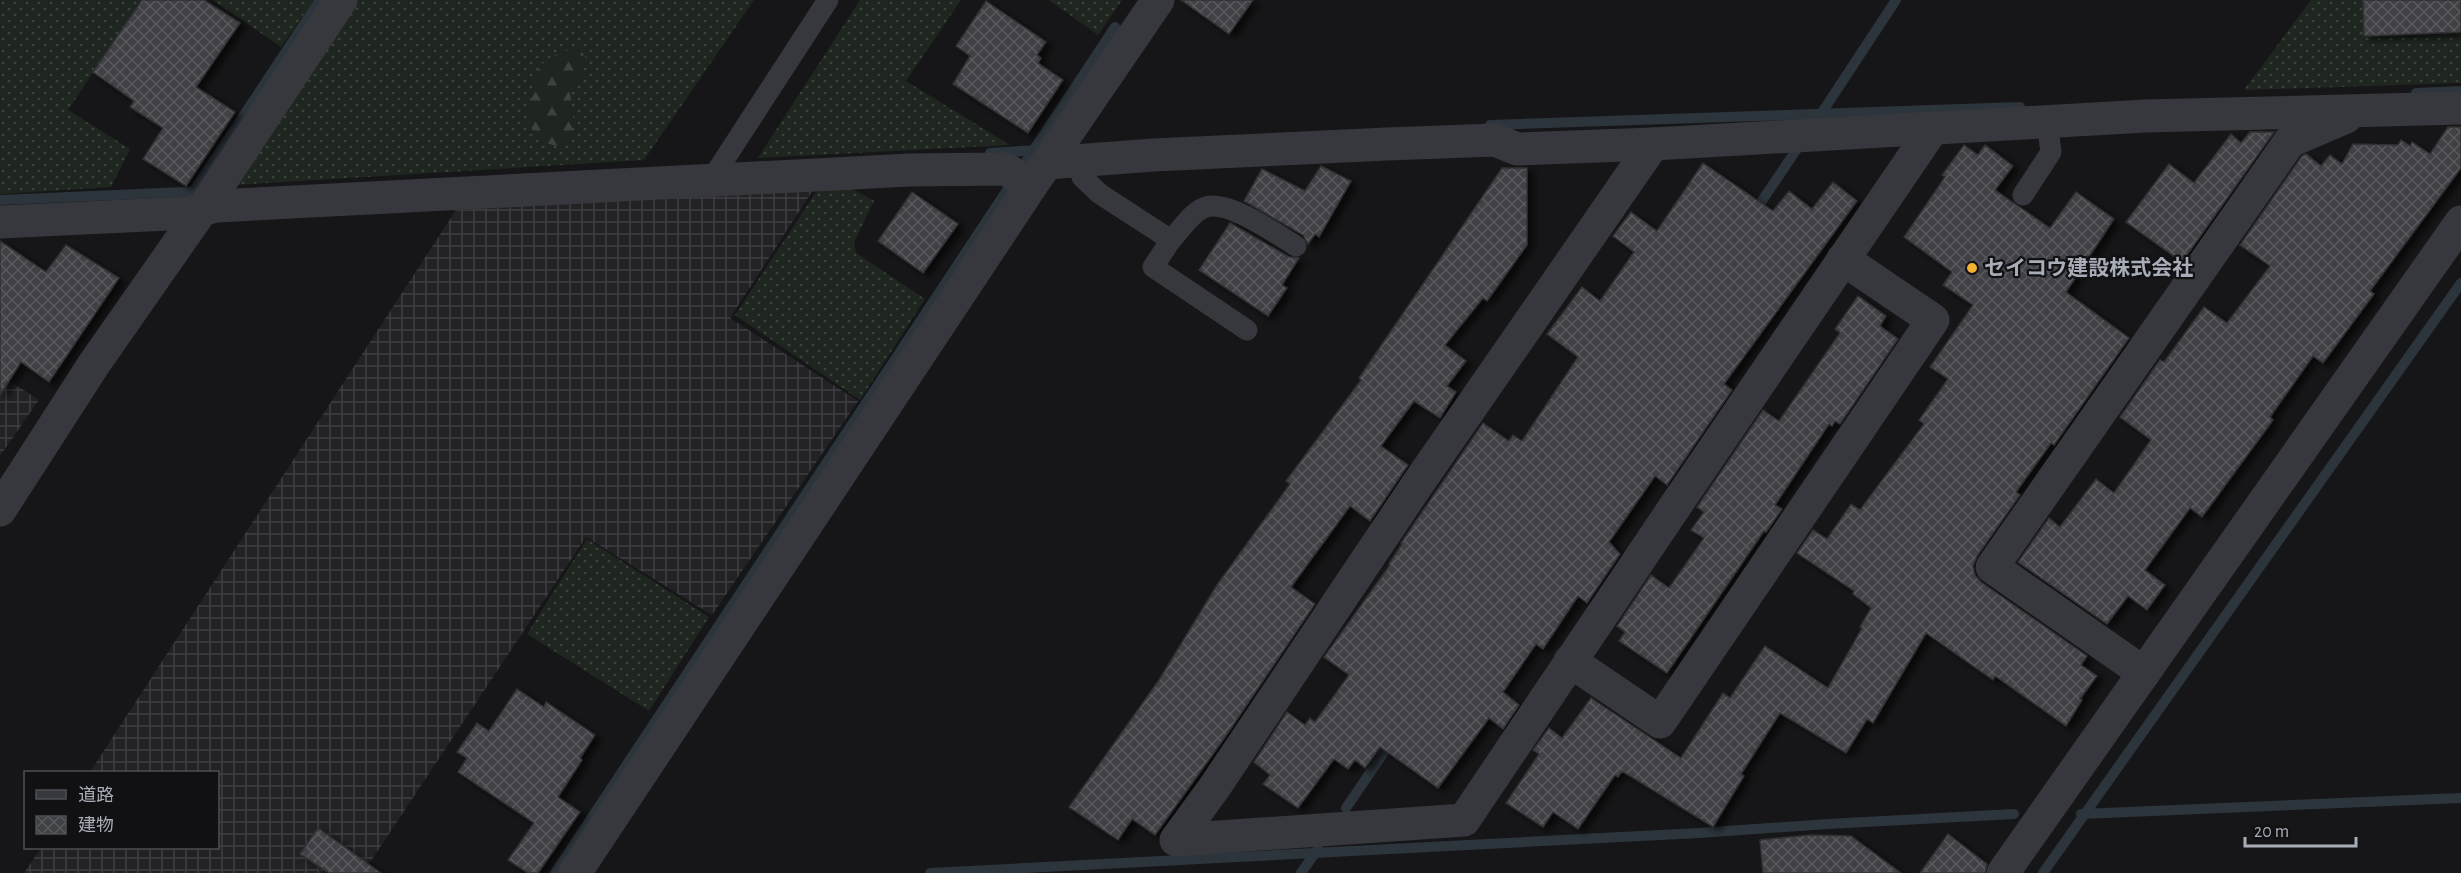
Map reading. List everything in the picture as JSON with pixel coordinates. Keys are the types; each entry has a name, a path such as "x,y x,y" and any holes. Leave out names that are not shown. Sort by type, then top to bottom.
{"street":[{"path":"0,510 200,203 341,0"},
{"path":"575,873 1037,172 1158,0"},
{"path":"0,222 200,203 216,206 713,176 910,170 1037,172 1154,154 1494,140 1517,149 1653,144 2146,116 2461,108"},
{"path":"2144,673 1992,567 2290,141 2362,111"},
{"path":"1653,144 1424,475 1214,788 1176,840 1464,820 1933,129"},
{"path":"2003,873 2461,222"},
{"path":"1570,661 1660,722 1933,321 1844,259"}],"lane":[{"path":"713,176 828,0"},
{"path":"2023,195 2051,152 2047,122"},
{"path":"1037,172 1083,177 1100,194 1171,240"},
{"path":"1246,330 1153,267 1171,240 1196,213 1206,207 1227,207 1296,246"}],"shaded area":[{"path":"815,187 730,318 858,401 712,615 586,537 363,873 24,873 40,849 219,849 219,771 91,771 456,210"},
{"path":"0,375 39,400 0,456"}],"green space":[{"path":"0,0 141,0 68,110 130,149 111,187 0,194"},
{"path":"213,0 314,0 281,47"},
{"path":"354,0 754,0 644,160 234,185"},
{"path":"860,0 961,0 906,81 1010,145 758,158"},
{"path":"1049,0 1122,0 1098,35"},
{"path":"2311,0 2461,0 2461,83 2244,90"},
{"path":"579,48 586,58 582,78 569,87 573,126 561,147 542,141 532,130 530,107 532,88 537,72 545,61"},
{"path":"822,183 842,183 874,201 854,242 856,253 925,299 860,400 735,315"},
{"path":"587,539 709,617 649,711 527,634"}],"building":[{"path":"142,0 204,0 240,23 196,87 235,112 186,186 143,159 163,128 130,107 134,101 93,72"},
{"path":"1181,0 1253,0 1229,34"},
{"path":"2363,0 2461,0 2461,32 2364,36"},
{"path":"986,1 1046,42 1037,55 1041,58 1038,63 1063,80 1028,133 953,84 970,56 956,46"},
{"path":"2448,127 2461,127 2461,168 2370,291 2374,294 2323,363 2313,356 2270,417 2273,420 2202,517 2190,508 2145,570 2165,585 2147,610 2128,596 2107,624 2018,562 2049,518 2060,527 2096,479 2114,493 2151,440 2120,417 2160,360 2164,362 2204,307 2227,323 2270,266 2240,245 2302,156 2306,154 2321,166 2330,155 2342,164 2353,144 2398,145 2401,140 2410,146 2412,142 2430,154"},
{"path":"2250,132 2274,132 2182,262 2126,222 2169,164 2194,183 2231,134 2241,143"},
{"path":"1964,145 1978,155 1985,145 2013,166 1995,190 2050,228 2076,192 2114,219 2066,292 2129,338 2054,445 2051,443 2016,492 2020,495 1977,556 1973,566 1975,575 1981,582 2087,656 2081,665 2097,676 2080,699 2082,700 2066,726 1995,676 1993,680 1926,633 1873,723 1867,719 1846,753 1780,713 1741,774 1744,776 1713,827 1622,771 1618,777 1615,775 1578,829 1553,812 1543,827 1506,803 1539,754 1533,750 1549,728 1562,738 1591,698 1681,758 1723,693 1730,698 1765,646 1828,688 1871,608 1853,594 1854,591 1797,553 1813,530 1827,539 1851,504 1860,510 1924,424 1919,420 1948,379 1930,367 1973,305 1943,285 1952,272 1904,237 1945,177 1942,175"},
{"path":"1703,163 1773,211 1789,191 1812,209 1833,182 1857,201 1724,384 1732,390 1667,485 1655,476 1609,542 1620,554 1587,603 1578,596 1543,649 1536,644 1503,692 1519,705 1503,729 1489,718 1438,788 1380,747 1365,768 1355,760 1348,769 1334,759 1298,808 1263,784 1270,775 1254,762 1287,712 1305,725 1310,718 1315,722 1349,675 1324,657 1390,565 1401,543 1483,423 1509,441 1513,435 1522,441 1578,357 1547,334 1582,287 1600,301 1634,252 1613,236 1631,212 1657,231"},
{"path":"1321,166 1351,181 1319,237 1315,234 1308,244 1303,235 1244,201 1262,169 1305,191"},
{"path":"1502,168 1527,168 1527,245 1487,301 1483,298 1445,345 1466,361 1447,386 1456,392 1440,418 1414,401 1381,446 1408,465 1370,521 1350,506 1291,587 1315,604 1223,740 1155,835 1132,819 1118,840 1069,807 1159,680 1217,585 1290,484 1286,481 1361,380 1359,378"},
{"path":"912,192 958,224 923,273 878,241"},
{"path":"1230,223 1289,257 1299,258 1282,285 1287,288 1268,316 1199,270"},
{"path":"0,241 46,272 66,245 119,278 49,382 21,362 0,395"},
{"path":"1858,296 1886,316 1880,326 1898,339 1840,424 1835,421 1832,426 1829,424 1775,505 1782,509 1766,532 1764,531 1667,673 1619,641 1625,632 1617,626 1651,575 1669,588 1704,538 1691,530 1704,512 1697,507 1763,410 1779,421 1840,333 1835,329"},
{"path":"517,689 544,707 546,702 595,735 558,797 580,812 538,873 528,873 508,860 534,823 458,772 467,758 457,752 477,723 489,731"},
{"path":"318,828 381,873 329,873 300,854"},
{"path":"1948,834 1987,864 1985,873 1920,873"},
{"path":"1810,835 1851,836 1901,873 1763,873 1760,840"}],"waterway":[{"path":"191,195 320,0"},
{"path":"1819,117 1896,0"},
{"path":"555,873 1115,27"},
{"path":"2416,93 2461,91"},
{"path":"1490,125 2020,107"},
{"path":"1753,214 1801,143"},
{"path":"990,153 1038,150"},
{"path":"0,200 207,191"},
{"path":"2043,873 2461,283"},
{"path":"1346,808 1393,739"},
{"path":"2081,814 2461,798"},
{"path":"930,873 1699,833 2014,814"},
{"path":"1301,873 1318,849"}],"place":[{"name":"セイコウ建設株式会社","path":"1972,268"}]}
